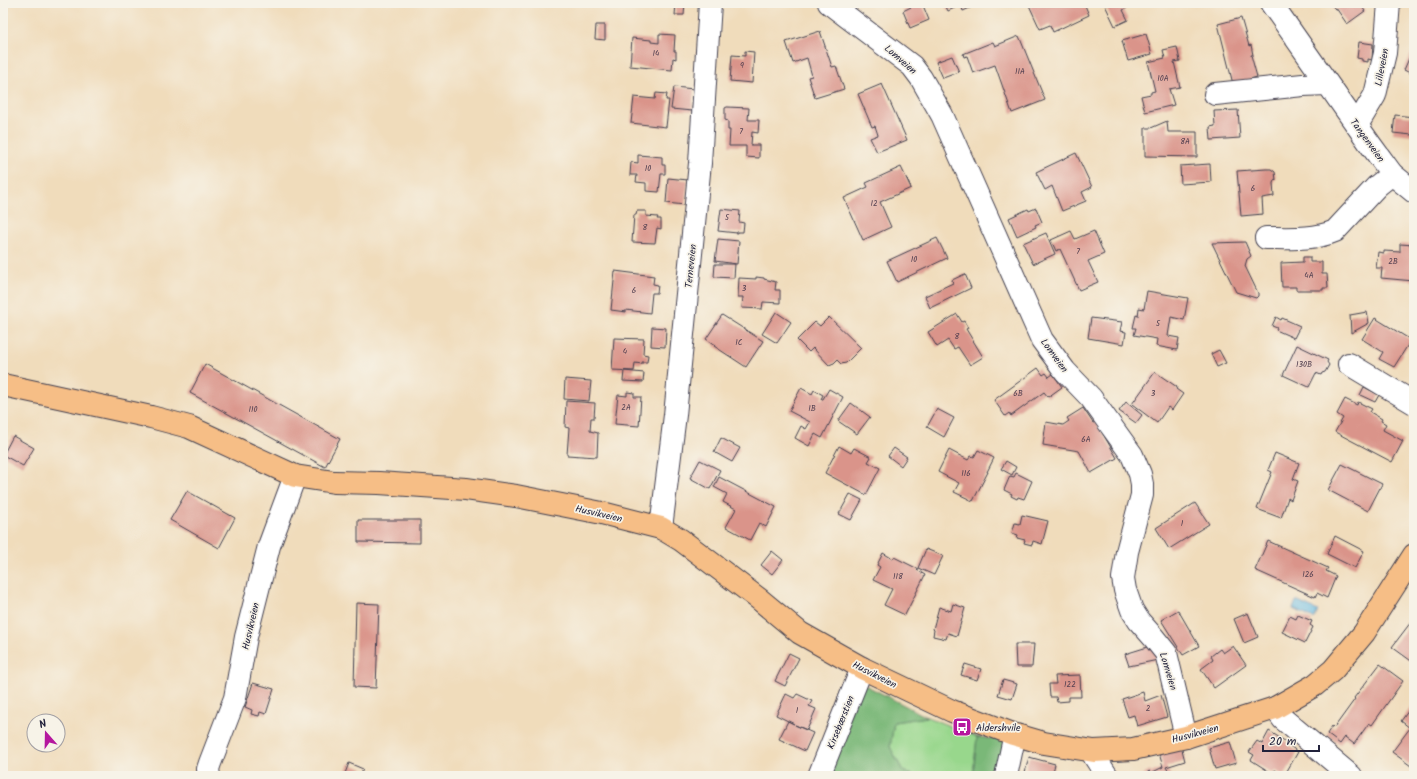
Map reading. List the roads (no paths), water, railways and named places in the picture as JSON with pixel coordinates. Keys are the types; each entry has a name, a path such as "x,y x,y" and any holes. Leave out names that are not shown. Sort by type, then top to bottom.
{"main road":[{"name":"Husvikveien","path":"3,385 151,417 189,427 295,476 334,482 379,483 466,489 516,496 602,513 661,528 681,540 759,599 800,633 862,668 952,711 1013,734 1044,743 1094,751 1133,749 1186,737 1275,708 1315,685 1333,670 1364,633 1411,567"}],"street":[{"name":"Terneveien","path":"661,528 675,415 700,171 710,3"},
{"name":"Lomveien","path":"829,3 912,66 921,78 942,115 1042,340 1065,371 1090,398 1132,455 1140,474 1142,495 1128,552 1124,578 1125,590 1132,610 1139,621 1166,653 1186,737"},
{"name":"Tangenveien","path":"1271,3 1392,174 1414,192"},
{"name":"Lilleveien","path":"1357,125 1375,95 1385,53 1389,3"},
{"path":"1215,94 1327,84"},
{"path":"1266,238 1317,236 1335,231 1377,186 1392,174"},
{"path":"1349,364 1414,403"},
{"name":"Husvikveien","path":"209,776 208,769 210,763 235,698 246,637 269,546 295,476"},
{"name":"Kirsebærstien","path":"819,776 862,668"},
{"path":"1275,708 1283,719 1351,776"},
{"path":"1006,776 1013,743 1013,734"},
{"path":"1094,751 1094,756 1107,776"}],"water":[{"path":"1296,601 1318,611 1314,619 1293,609"}],"place":[{"name":"Aldershvile","path":"962,727"}]}
